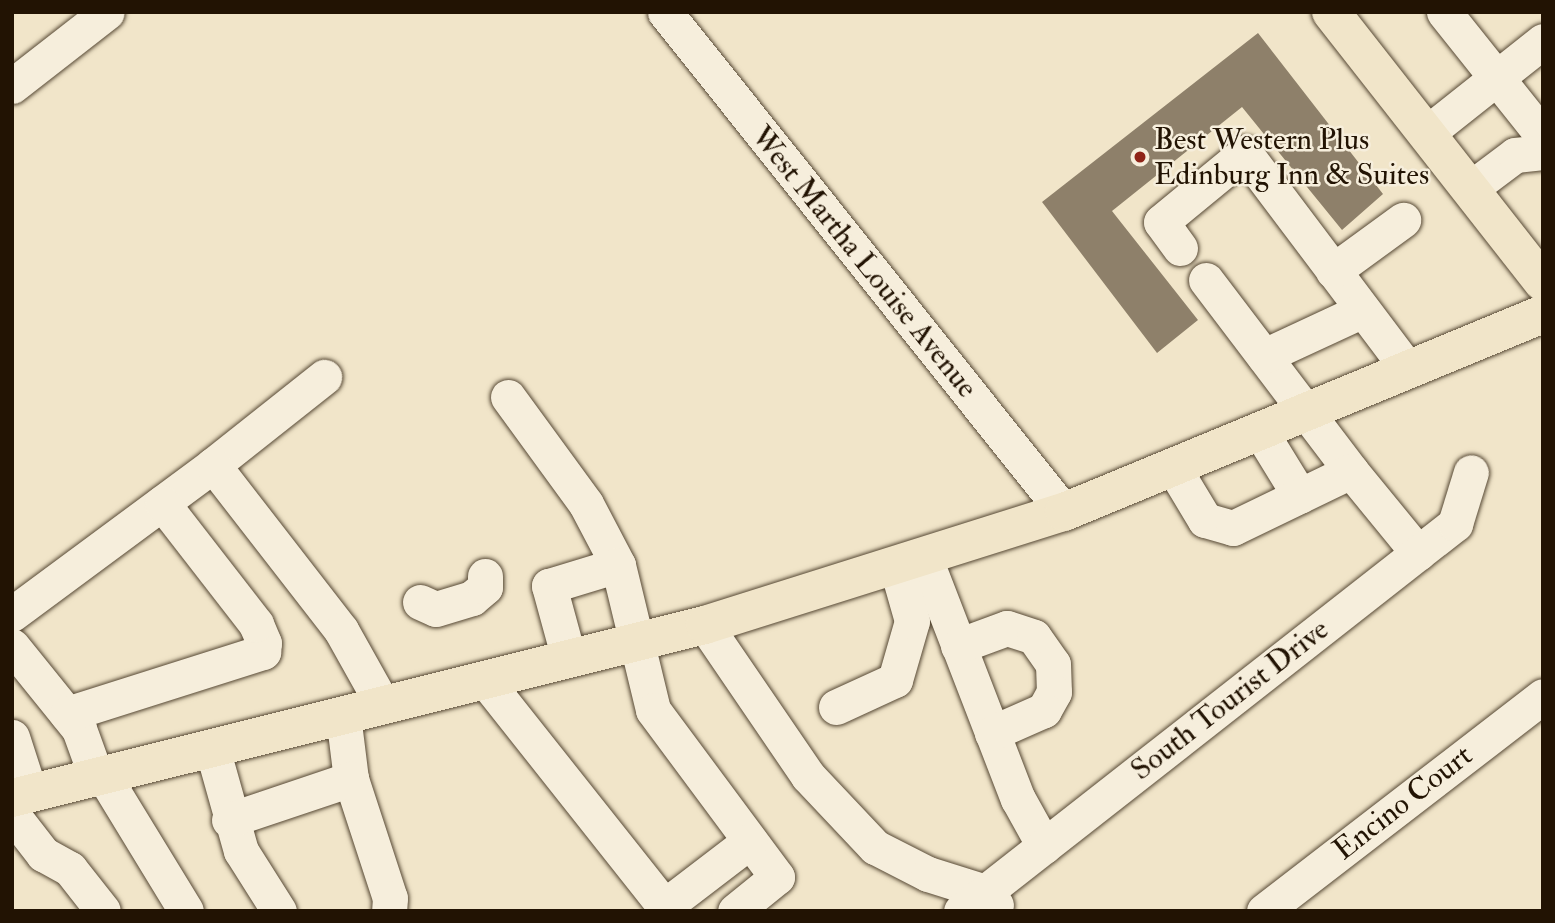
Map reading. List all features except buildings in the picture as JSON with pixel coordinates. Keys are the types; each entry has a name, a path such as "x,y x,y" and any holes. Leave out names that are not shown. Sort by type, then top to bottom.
{"main road":[{"path":"1332,12 1543,282"},
{"path":"18,801 100,776 705,625 1064,512 1543,314"}],"street":[{"path":"12,86 107,12"},
{"name":"West Martha Louise Avenue","path":"665,12 1064,512"},
{"path":"1444,12 1543,136"},
{"path":"1427,133 1543,41"},
{"path":"1471,188 1515,155 1543,152"},
{"path":"1180,248 1161,222 1245,153 1408,369"},
{"path":"1333,271 1404,220"},
{"path":"1206,281 1351,471 1418,553"},
{"path":"1264,356 1363,310"},
{"path":"12,614 213,465 324,377"},
{"path":"508,397 586,504 618,565 653,710 777,877 734,911"},
{"path":"1260,430 1300,496"},
{"path":"213,465 341,630 383,705"},
{"path":"1172,467 1205,520 1233,528 1351,471"},
{"name":"South Tourist Drive","path":"982,905 1044,846 1455,524 1471,471"},
{"path":"67,714 262,652 264,643 256,624 162,503"},
{"path":"910,561 958,646 1018,799 1044,846"},
{"path":"836,707 895,680 912,621 910,561"},
{"path":"569,659 549,586 618,565"},
{"path":"420,602 436,609 472,598 485,587 485,576"},
{"path":"705,625 808,776 875,847 982,905"},
{"path":"958,646 1007,628 1034,637 1053,664 1054,692 1044,710 992,733"},
{"path":"12,646 79,729 100,776 191,909"},
{"path":"485,680 667,909 750,841"},
{"name":"Encino Court","path":"1264,911 1543,696"},
{"path":"343,715 351,779 390,898 389,911"},
{"path":"12,737 18,801 43,855 70,869 103,911"},
{"path":"212,748 229,820 253,873 279,911"},
{"path":"229,820 351,779"}],"place":[{"name":"Best Western Plus Edinburg Inn & Suites","path":"1140,157"}]}
